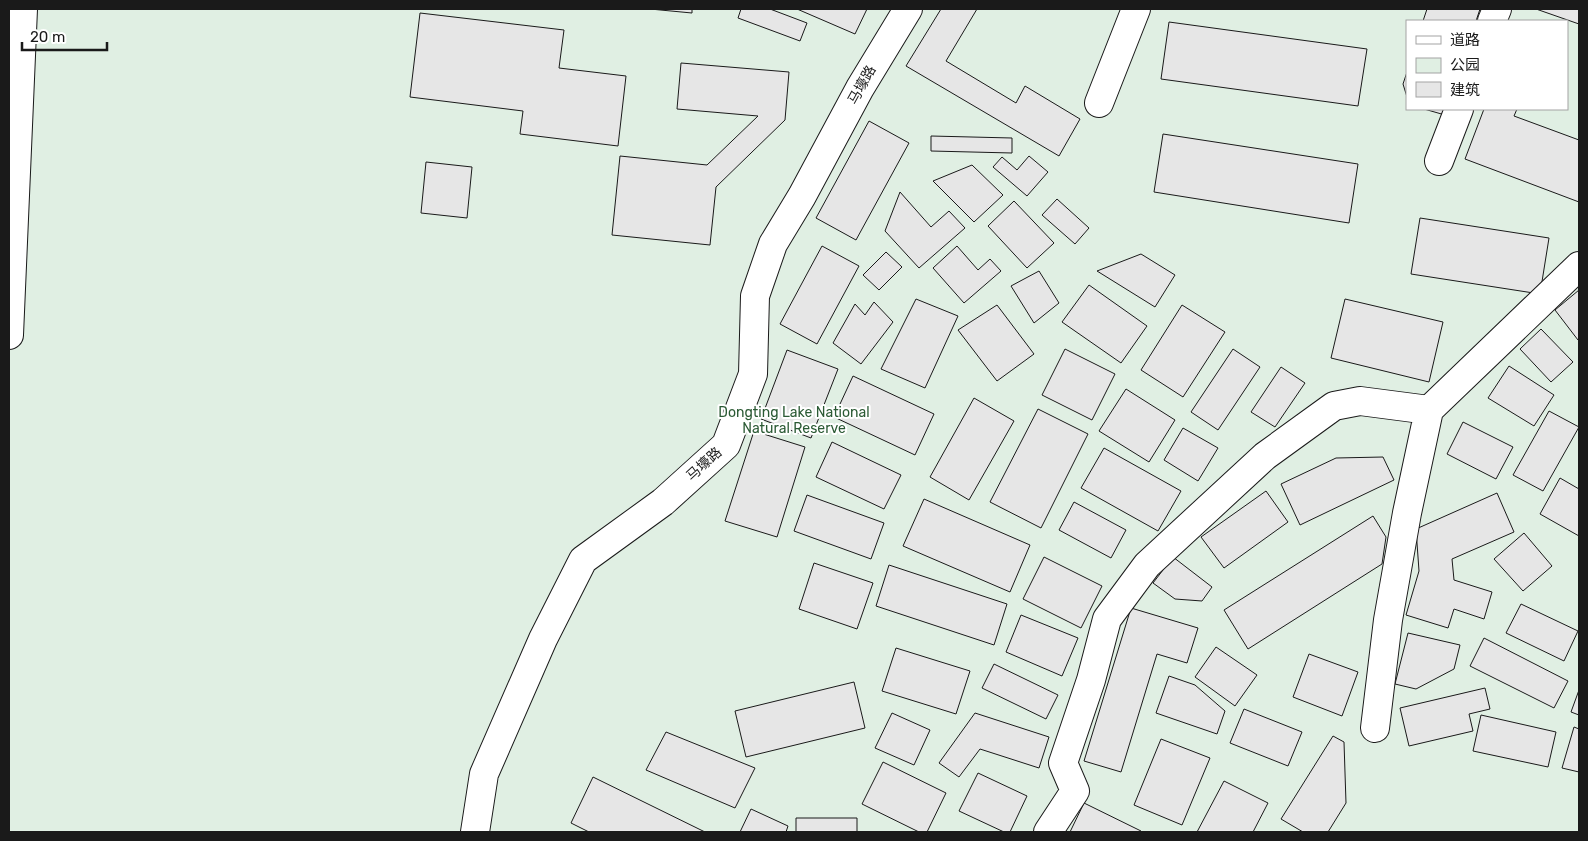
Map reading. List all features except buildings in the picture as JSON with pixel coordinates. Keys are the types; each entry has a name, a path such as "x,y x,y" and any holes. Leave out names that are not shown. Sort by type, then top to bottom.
{"street":[{"path":"9,335 23,9"},
{"name":"马壕路","path":"475,832 484,774 543,639 583,560 662,502 726,445 753,374 755,296 773,244 802,196 860,88 908,9"},
{"path":"1099,103 1136,9"},
{"path":"1440,160 1459,110"},
{"path":"1375,728 1388,620 1407,513 1429,410 1579,266"},
{"path":"1048,832 1075,791 1063,763 1091,680 1107,619 1147,565 1265,456 1334,406 1360,401 1429,410"}],"green space":[{"name":"Dongting Lake National Natural Reserve","path":"9,9 1579,9 1579,832 9,832"}]}
